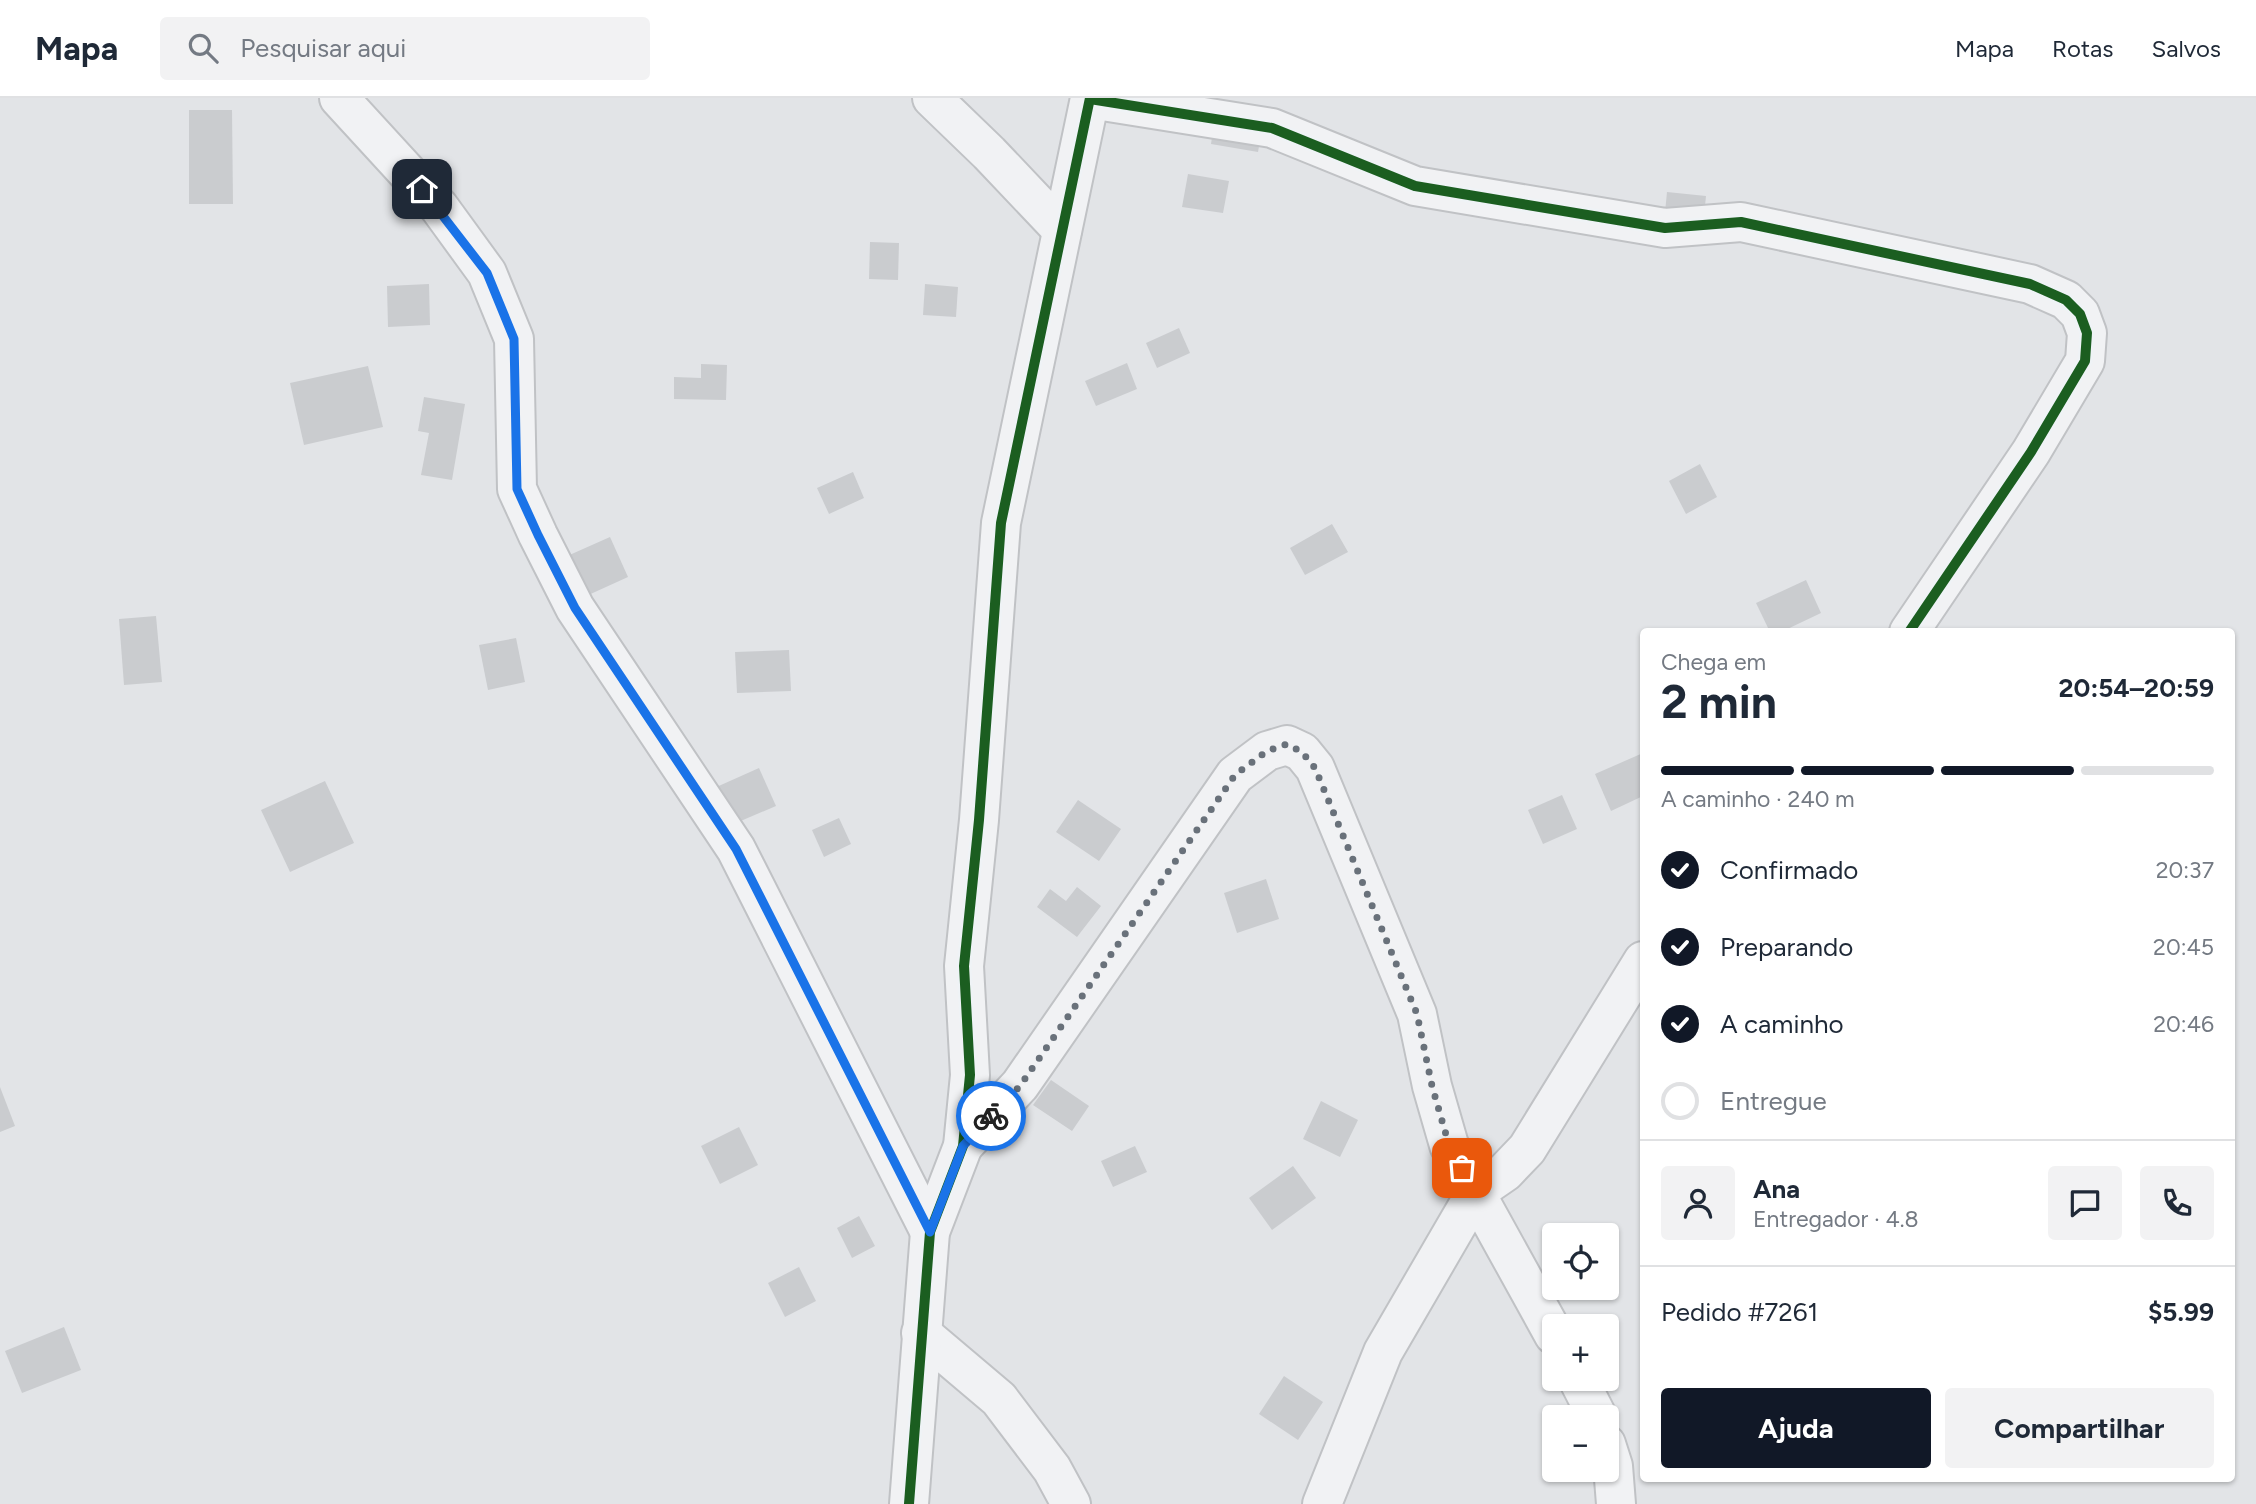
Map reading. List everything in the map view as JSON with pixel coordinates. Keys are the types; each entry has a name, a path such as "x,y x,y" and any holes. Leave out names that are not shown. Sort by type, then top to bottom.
{"street":[{"path":"339,98 439,207 487,273 514,339 517,489 538,535 575,608 736,849 930,1232"},
{"path":"932,98 1062,230"},
{"path":"909,1504 930,1232 963,1146 970,1075 964,966 979,820 1001,523 1090,99 1272,128 1415,186 1665,228 1741,222 2030,284 2066,300 2080,314 2087,333 2085,361 2031,452 1912,628"},
{"path":"963,1146 1020,1086 1235,775 1267,751 1287,744 1302,752 1321,781 1417,1014 1432,1086 1449,1145 1543,1314"},
{"path":"1322,1504 1383,1352 1476,1192 1505,1172 1527,1149 1640,966"},
{"path":"921,1333 999,1399 1052,1468 1071,1504"},
{"path":"1615,1482 1616,1504"}],"building":[{"path":"1217,105 1265,112 1258,152 1211,144"},
{"path":"189,110 232,110 233,204 189,204"},
{"path":"1188,174 1229,181 1223,213 1182,207"},
{"path":"1667,192 1706,196 1702,236 1663,233"},
{"path":"870,242 899,243 898,280 869,279"},
{"path":"429,284 430,325 388,327 387,286"},
{"path":"925,284 958,287 956,317 923,315"},
{"path":"1179,328 1190,353 1157,368 1146,343"},
{"path":"1127,363 1137,389 1096,406 1085,381"},
{"path":"701,364 727,365 726,400 674,399 674,377 701,378"},
{"path":"368,366 383,427 304,445 290,383"},
{"path":"424,397 465,404 452,480 421,475 429,433 418,431"},
{"path":"1700,464 1717,497 1686,514 1669,481"},
{"path":"853,472 864,498 829,514 817,488"},
{"path":"1332,524 1348,552 1305,575 1290,548"},
{"path":"610,537 628,577 584,597 565,557"},
{"path":"1806,580 1821,613 1789,628 1768,628 1756,603"},
{"path":"156,616 162,682 124,685 119,619"},
{"path":"516,638 525,682 488,690 479,645"},
{"path":"789,650 791,691 737,693 735,652"},
{"path":"1640,754 1640,797 1611,811 1595,774"},
{"path":"759,768 776,806 729,826 712,789"},
{"path":"325,781 354,843 290,872 261,810"},
{"path":"1562,795 1577,829 1543,844 1528,810"},
{"path":"1078,800 1121,829 1099,861 1056,832"},
{"path":"839,818 851,844 824,857 812,830"},
{"path":"1266,879 1279,919 1237,933 1224,893"},
{"path":"1077,887 1101,906 1077,937 1037,907 1050,889 1066,901"},
{"path":"1051,1080 1089,1106 1072,1131 1033,1105"},
{"path":"0,1087 15,1126 0,1132"},
{"path":"1321,1101 1358,1120 1340,1157 1303,1139"},
{"path":"739,1127 758,1165 720,1184 701,1146"},
{"path":"1135,1146 1147,1172 1113,1187 1101,1161"},
{"path":"1293,1166 1316,1198 1272,1230 1249,1198"},
{"path":"859,1216 875,1246 852,1258 837,1228"},
{"path":"799,1267 816,1301 785,1317 768,1283"},
{"path":"64,1327 81,1370 22,1393 5,1351"},
{"path":"1284,1376 1323,1402 1298,1440 1259,1414"}],"cycle path":[{"path":"909,1504 930,1232 963,1146 970,1075 964,966 979,820 1001,523 1090,98"},
{"path":"1090,99 1272,128 1415,186 1665,228 1741,222 2030,284 2066,300 2080,314 2087,333 2085,361 2031,452 1912,628"}],"way so far":[{"path":"991,1116 1020,1086 1235,775 1267,751 1287,744 1302,752 1315,768 1417,1014 1432,1086 1449,1145 1462,1168"}],"route":[{"path":"422,189 439,207 487,273 514,339 517,489 538,535 575,608 736,849 930,1232 963,1146 991,1116"}]}
